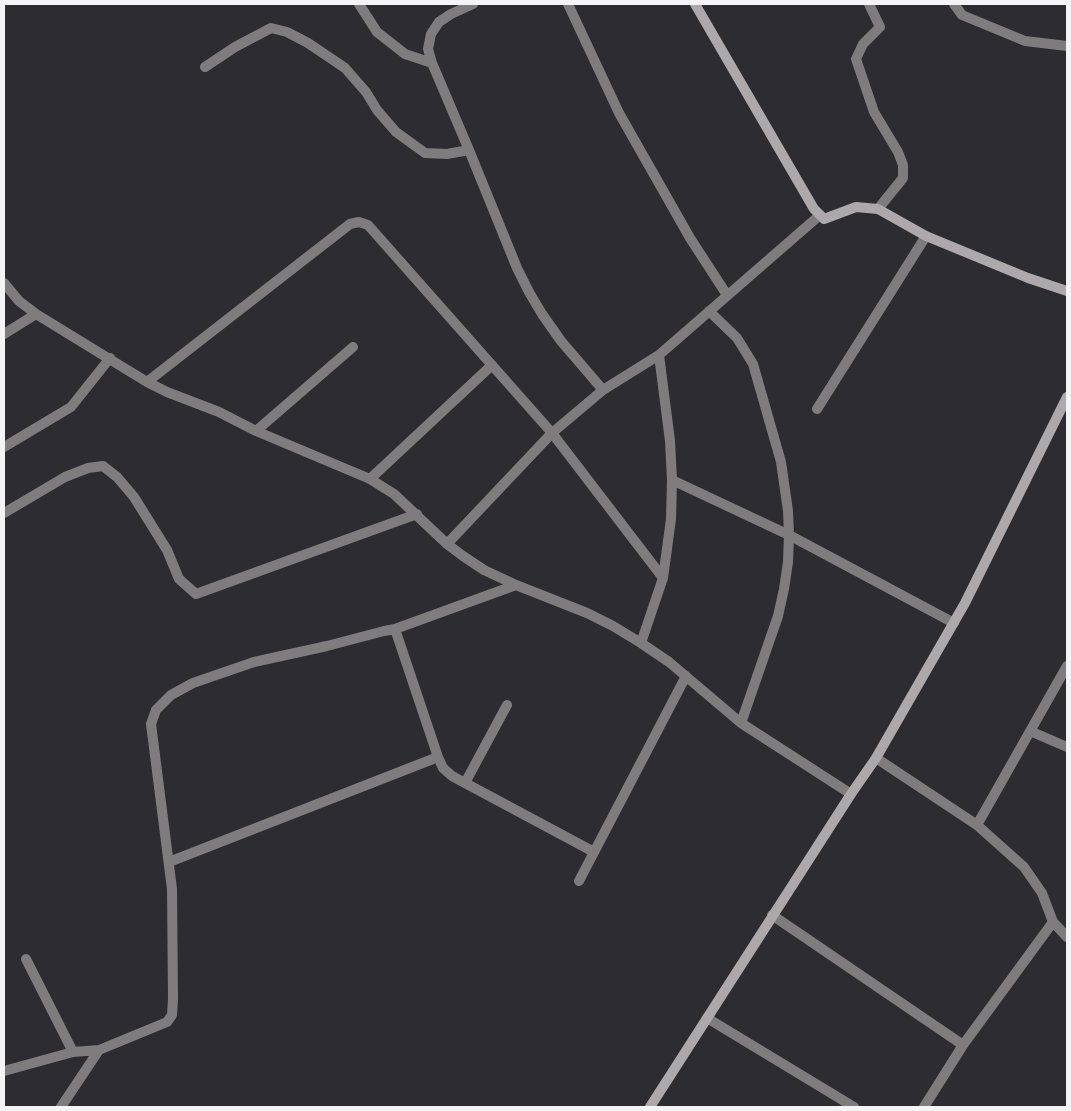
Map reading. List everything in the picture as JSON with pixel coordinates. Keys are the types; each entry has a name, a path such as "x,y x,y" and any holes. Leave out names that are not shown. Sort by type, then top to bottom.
{"street":[{"path":"359,4 377,32 406,54 432,63"},
{"path":"473,4 438,22 430,34 428,49 432,63 517,268 529,292 561,341 603,390"},
{"path":"568,4 624,120 690,238 727,295"},
{"path":"695,4 814,209 824,219 856,206 878,209 926,236 1028,278 1067,291"},
{"path":"869,4 880,27 863,44 856,59 874,112 898,152 903,165 903,178 878,209"},
{"path":"954,4 962,15 1025,41 1067,46"},
{"path":"205,67 235,47 271,28 287,32 308,43 345,68 396,132 425,153 447,154 469,150"},
{"path":"447,544 552,433 603,390 658,355 820,215"},
{"path":"147,382 350,224 359,222 368,225 552,433 663,578"},
{"path":"817,409 926,236"},
{"path":"4,283 19,301 36,314 147,382 370,479 394,494 447,544 484,570 587,613 641,642 669,662 741,723 850,794"},
{"path":"709,310 737,338 753,364 781,462 788,511 789,535 786,580 778,616 741,723"},
{"path":"4,334 36,314"},
{"path":"256,431 353,347"},
{"path":"641,642 663,578 671,519 670,441 658,355"},
{"path":"4,447 71,408 110,358"},
{"path":"370,479 492,365"},
{"path":"650,1107 850,794 876,758 966,603 1067,397"},
{"path":"4,513 65,478 88,468 103,466 117,477 134,498 167,550 179,579 196,594 417,514"},
{"path":"672,480 789,535 954,623"},
{"path":"4,1071 73,1052 99,1050 167,1022 172,1015 174,998 172,889 151,724 156,710 171,695 193,683 254,662 395,629 516,584"},
{"path":"395,629 443,768 452,776 594,852"},
{"path":"977,825 1067,666"},
{"path":"579,881 686,676"},
{"path":"465,783 507,705"},
{"path":"1030,731 1067,747"},
{"path":"168,862 438,757"},
{"path":"876,758 977,825 1024,867 1042,893 1053,922 1067,937"},
{"path":"772,915 963,1045"},
{"path":"924,1107 963,1045 1053,922"},
{"path":"26,959 73,1052"},
{"path":"707,1018 854,1107"},
{"path":"61,1107 99,1050"}]}
